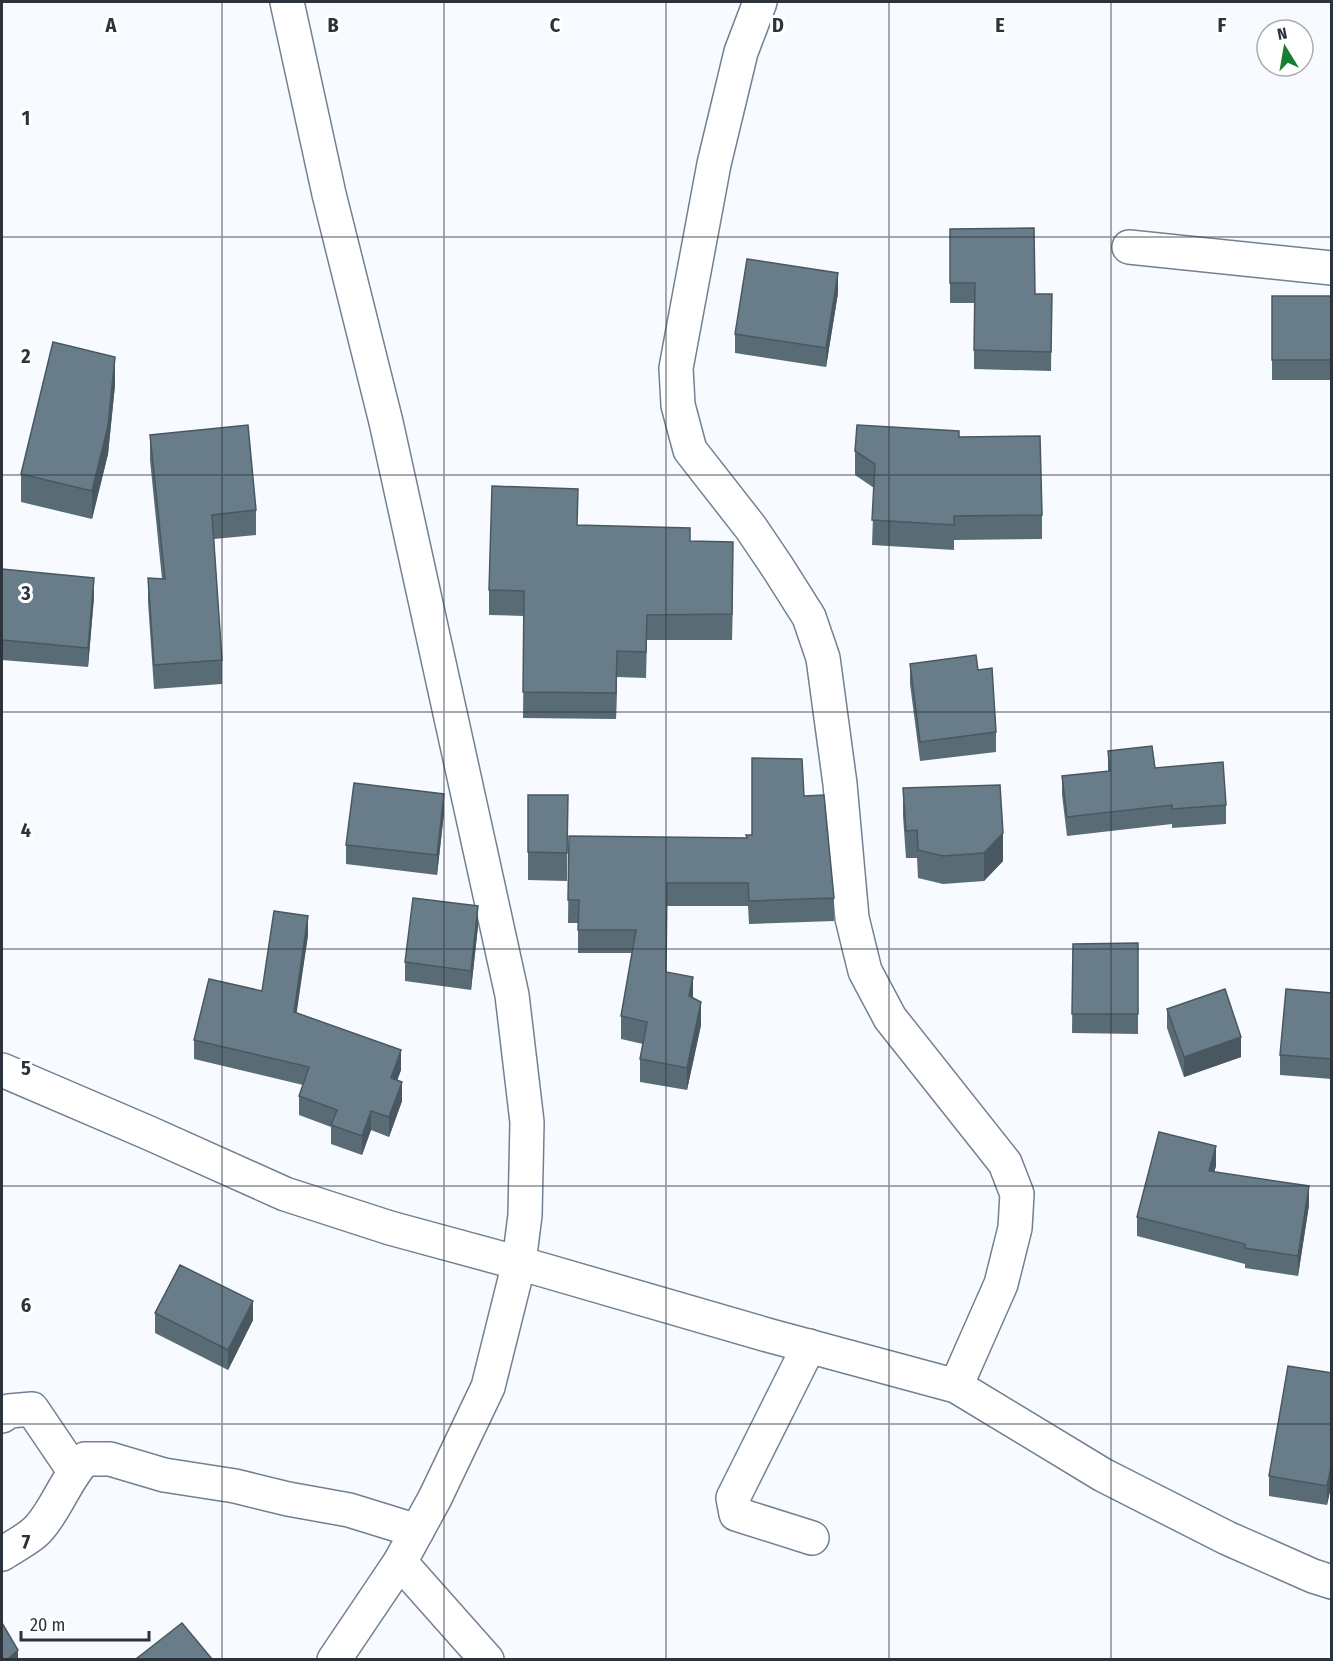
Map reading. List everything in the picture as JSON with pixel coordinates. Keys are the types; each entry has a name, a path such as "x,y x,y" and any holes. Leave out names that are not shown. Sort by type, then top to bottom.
{"street":[{"path":"287,2 329,194 386,422 512,995 527,1122 525,1215 519,1263 488,1387 400,1562 334,1659"},
{"path":"760,2 741,52 714,164 676,368 678,405 690,450 751,528 778,568 809,617 824,658 840,784 852,918 865,971 890,1018 1005,1163 1017,1194 1016,1228 1001,1284 956,1386"},
{"path":"1129,247 1332,268"},
{"path":"2,1070 285,1194 390,1228 956,1386 1103,1475 1227,1538 1313,1576 1332,1582"},
{"path":"809,1346 733,1498 736,1514 812,1538"},
{"path":"4,1409 32,1409 74,1471"},
{"path":"2,1554 39,1529 53,1510 74,1471 85,1459 110,1459 164,1475 236,1486 288,1499 350,1510 417,1531"},
{"path":"400,1562 487,1659"}],"building":[{"path":"1034,228 1035,294 1052,294 1051,352 974,350 975,283 950,283 950,229"},
{"path":"747,259 838,273 826,348 735,334"},
{"path":"1272,296 1332,296 1332,360 1272,360"},
{"path":"53,342 115,357 108,426 92,491 21,474"},
{"path":"248,425 256,510 212,515 222,660 154,665 148,578 165,579 150,435"},
{"path":"857,425 959,431 959,437 1040,436 1042,515 954,516 954,525 872,520 875,464 855,451"},
{"path":"492,486 578,489 577,525 690,528 690,541 733,542 732,614 647,615 646,652 617,651 616,693 523,692 524,591 489,590"},
{"path":"2,569 94,578 88,648 2,640"},
{"path":"976,655 978,670 992,668 996,732 920,742 910,664"},
{"path":"1152,746 1155,768 1223,762 1226,805 1172,809 1172,805 1067,817 1062,776 1110,771 1108,751"},
{"path":"752,758 802,759 804,796 824,795 834,898 749,901 748,883 667,883 666,972 693,977 689,996 701,1002 687,1068 640,1059 647,1022 621,1016 636,930 578,930 579,900 568,900 569,836 747,838 746,835 752,835"},
{"path":"354,783 444,794 437,855 346,845"},
{"path":"1000,785 1003,833 984,853 943,856 918,850 917,830 906,831 903,788"},
{"path":"528,795 568,795 567,853 528,852"},
{"path":"413,898 478,906 471,971 405,962"},
{"path":"274,911 308,916 294,1012 401,1050 391,1078 402,1082 389,1117 371,1111 362,1136 331,1125 337,1110 299,1096 309,1067 194,1040 209,979 262,991"},
{"path":"1138,943 1138,1014 1072,1014 1073,944"},
{"path":"1225,989 1241,1037 1184,1057 1167,1009"},
{"path":"1286,989 1332,993 1332,1059 1280,1055"},
{"path":"1159,1132 1216,1146 1209,1171 1309,1186 1298,1256 1245,1248 1245,1244 1137,1217"},
{"path":"180,1265 253,1301 228,1350 155,1313"},
{"path":"1288,1366 1332,1373 1332,1462 1327,1486 1269,1476"},
{"path":"2,1623 18,1650 8,1659 2,1659"},
{"path":"182,1623 212,1659 136,1659"}]}
